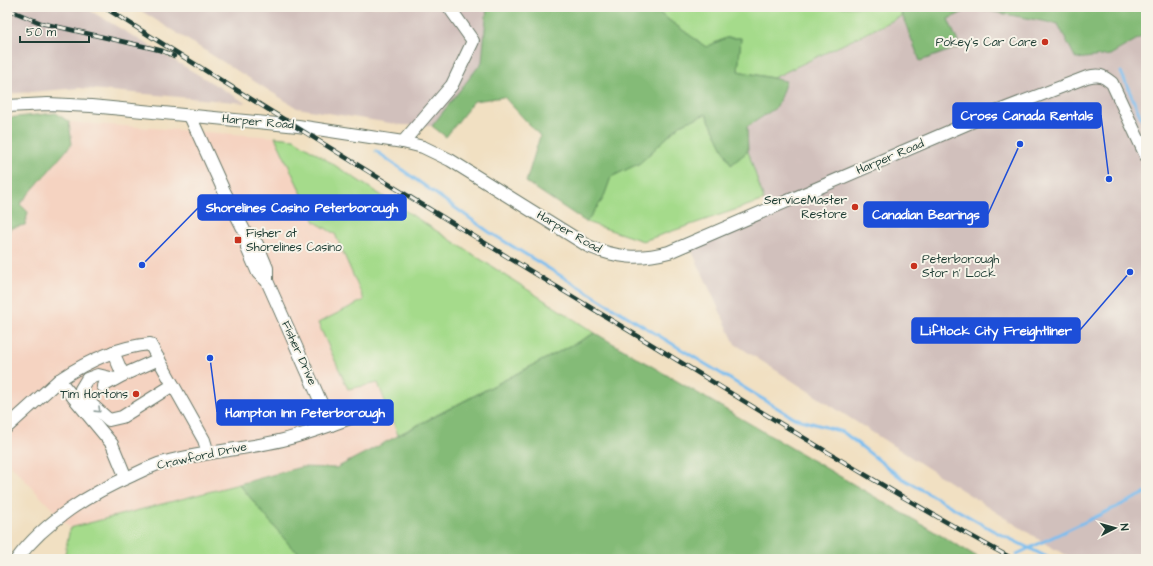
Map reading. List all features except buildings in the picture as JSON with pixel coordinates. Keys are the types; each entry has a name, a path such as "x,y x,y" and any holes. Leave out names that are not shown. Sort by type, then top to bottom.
{"street":[{"path":"403,142 452,85 473,40 449,7"},
{"name":"Harper Road","path":"7,106 48,104 91,106 298,126 403,142 423,147 450,160 588,246 619,256 633,258 670,252 983,117 1079,79 1096,74 1105,77 1112,83 1146,156"},
{"name":"Fisher Drive","path":"190,116 224,191 247,236 247,248 258,273 267,281 331,425"},
{"path":"7,427 59,380 80,366 113,352 137,345 150,344 204,440 208,453"},
{"path":"113,352 119,377"},
{"path":"103,386 159,359"},
{"path":"119,377 98,375 87,379 81,389 90,403 108,420 122,417 173,385"},
{"path":"59,380 112,444 126,478"},
{"name":"Crawford Drive","path":"17,559 33,540 75,505 98,491 158,464 208,453 283,440 364,413"}],"shaded area":[{"path":"7,7 84,7 246,103 79,88 7,94"},
{"path":"135,7 487,7 482,62 432,126 402,125 297,108"},
{"path":"973,8 1058,24 1110,55 1146,34 1146,559 1074,559 1049,546 735,344 691,249 768,214 748,151 747,127 777,107 786,81 773,78 902,16 921,61 948,19"},
{"path":"69,122 275,137 315,222 335,234 364,301 318,323 348,389 378,383 398,435 336,468 301,467 70,528 7,461 7,233 11,228 20,204 72,144"}],"green space":[{"path":"487,7 651,7 706,47 726,38 741,38 738,71 786,81 777,107 747,127 748,151 731,165 706,114 680,125 640,163 611,177 603,199 586,222 526,182 540,136 504,97 474,101 446,137 432,126 482,62"},
{"path":"651,7 899,7 902,16 773,78 738,71 741,38 726,38 706,47"},
{"path":"899,7 1146,7 1146,34 1110,55 1076,59 1058,24 973,8 948,19 960,47 920,61"},
{"path":"56,113 69,122 72,144 20,204 28,212 25,225 11,228 7,233 7,118"},
{"path":"706,114 731,165 748,151 764,200 643,241 586,222 603,199 611,177 640,163 680,125"},
{"path":"275,137 294,139 595,333 398,435 378,383 348,389 318,323 364,300 335,234 315,222"},
{"path":"595,333 981,559 310,559 292,548 239,484 301,467 336,468"},
{"path":"239,484 292,548 310,559 64,559 70,528"}],"waterway":[{"path":"1121,72 1146,129"},
{"path":"376,151 489,232 794,418 843,432 900,477 992,530 1051,559"},
{"path":"1017,554 1146,493"}],"railway":[{"path":"104,7 369,172 823,450 965,533 1013,559"},
{"path":"7,9 41,23 147,47 163,51 174,56"}],"place":[{"name":"Pokey's Car Care","path":"1045,42"},
{"name":"Canadian Bearings","path":"1020,144"},
{"name":"Cross Canada Rentals","path":"1109,179"},
{"name":"ServiceMaster Restore","path":"855,207"},
{"name":"Fisher at Shorelines Casino","path":"238,240"},
{"name":"Shorelines Casino Peterborough","path":"142,265"},
{"name":"Peterborough Stor n' Lock","path":"914,266"},
{"name":"Liftlock City Freightliner","path":"1130,272"},
{"name":"Hampton Inn Peterborough","path":"210,358"},
{"name":"Tim Hortons","path":"136,394"}]}
